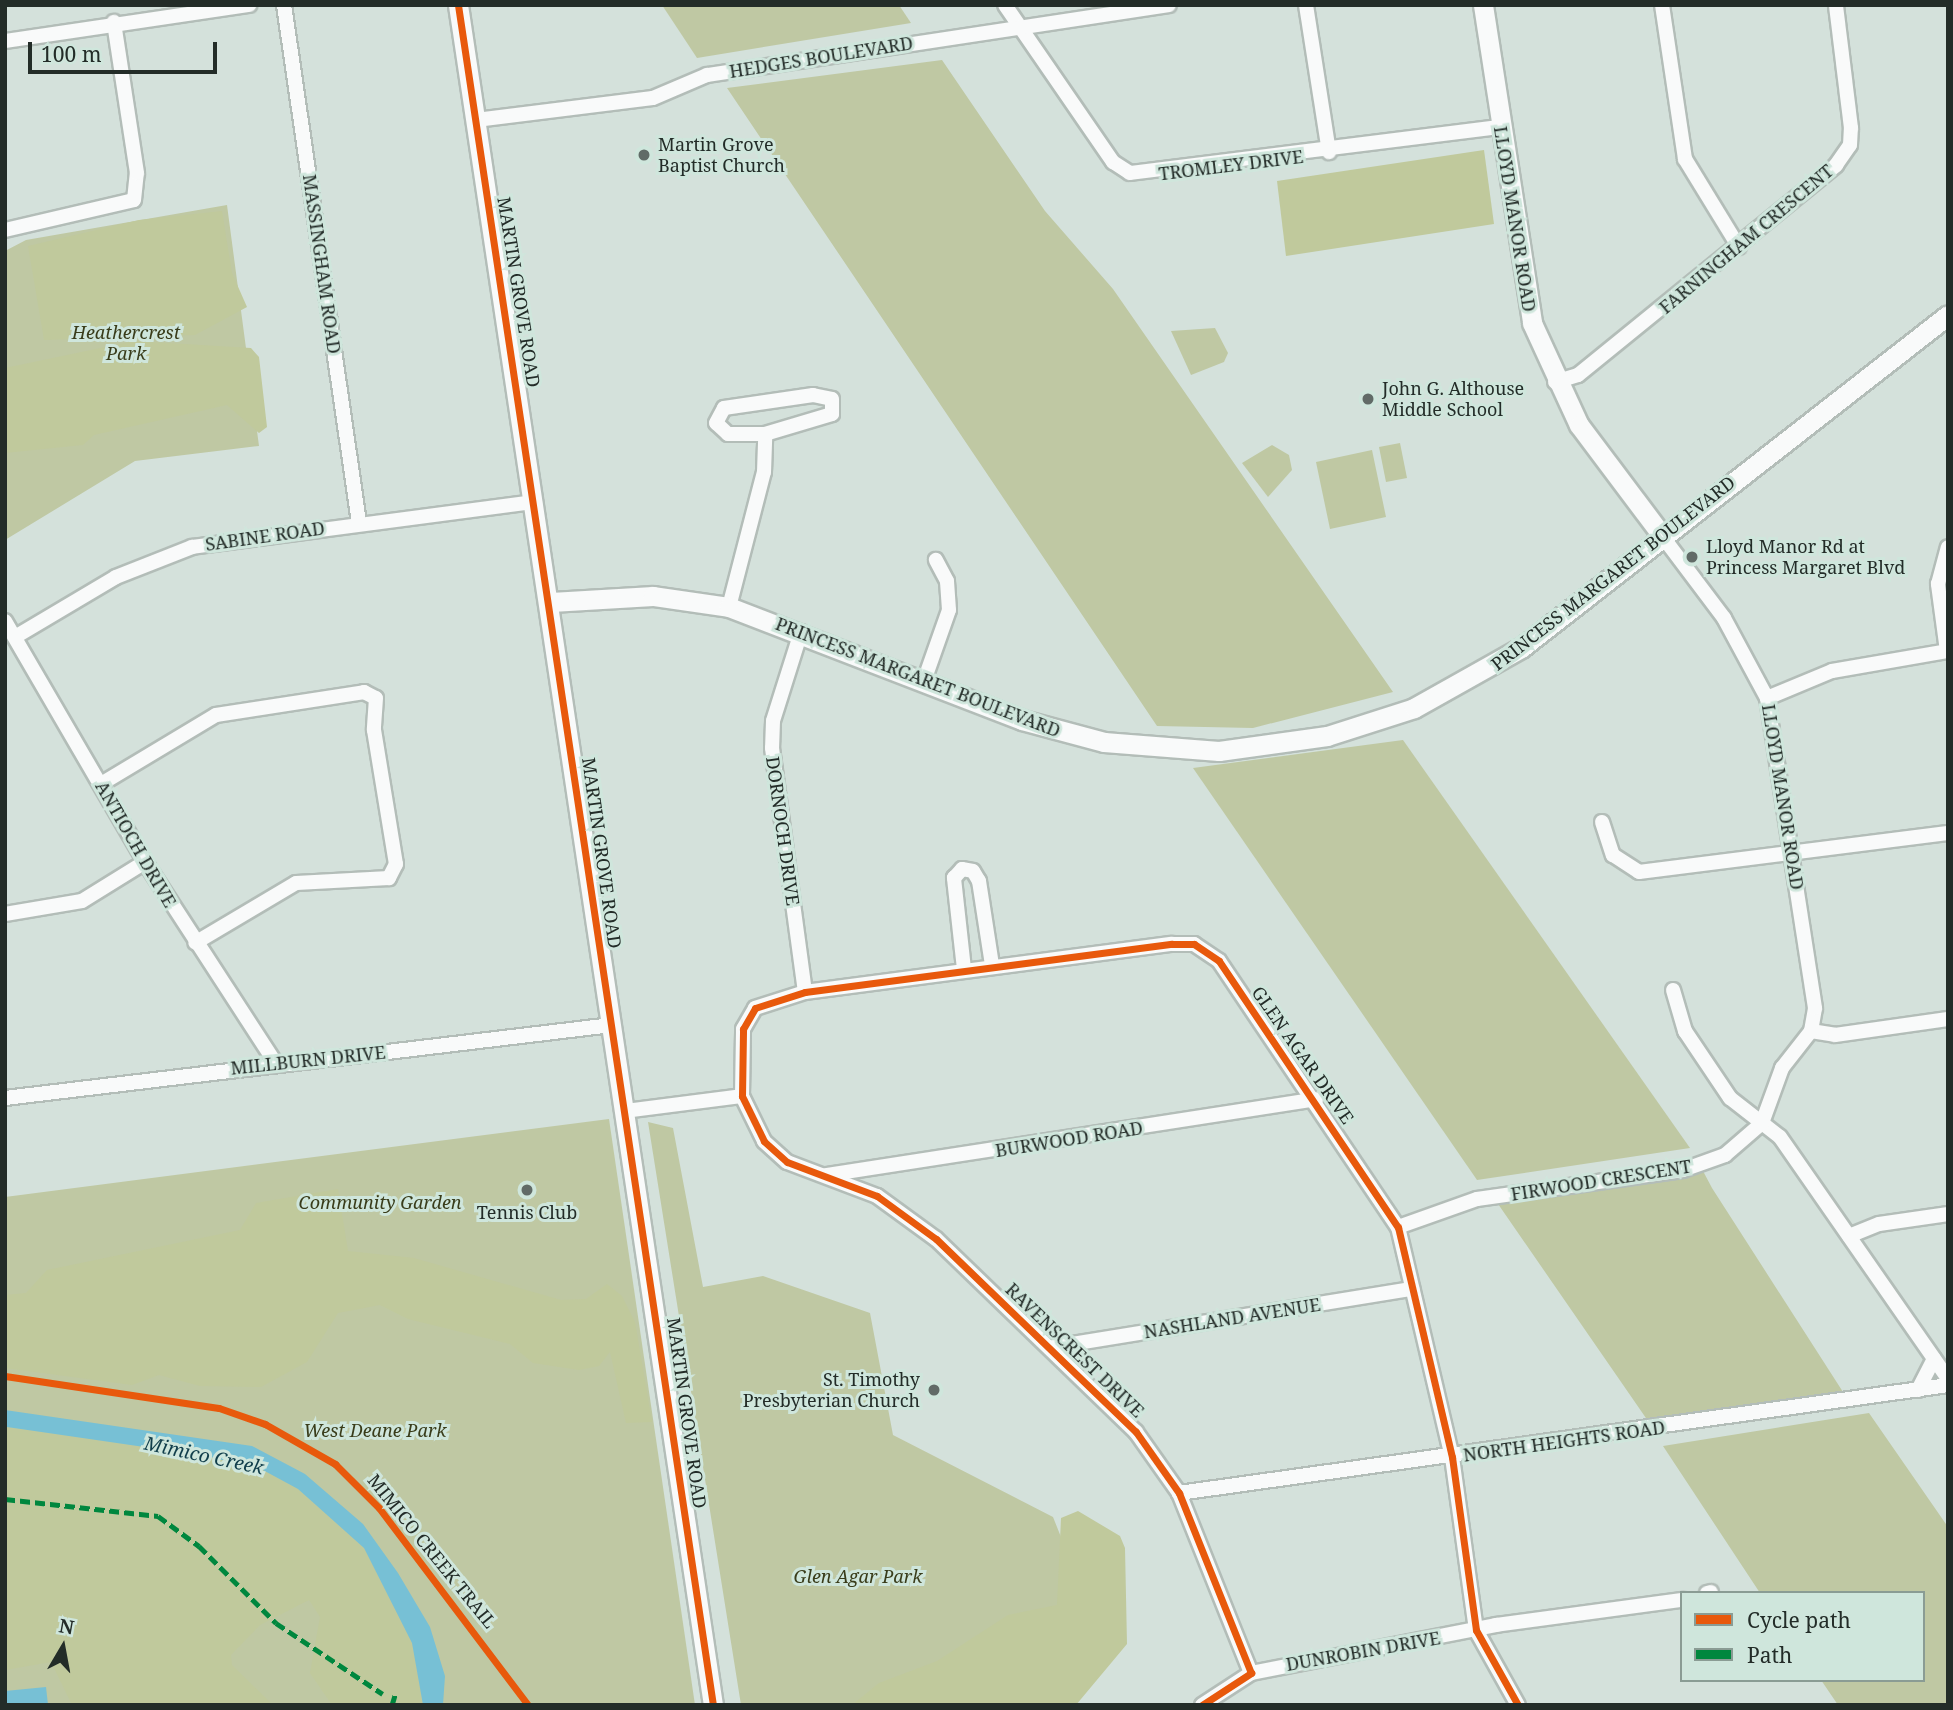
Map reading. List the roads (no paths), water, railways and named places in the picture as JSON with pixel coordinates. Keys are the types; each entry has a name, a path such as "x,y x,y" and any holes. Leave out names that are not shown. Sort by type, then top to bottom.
{"street":[{"path":"5,41 114,22 249,5"},
{"name":"MASSINGHAM ROAD","path":"284,5 359,522"},
{"name":"MARTIN GROVE ROAD","path":"458,5 551,602 611,1026 713,1705"},
{"name":"TROMLEY DRIVE","path":"1005,5 1113,162 1130,173 1329,152 1500,127"},
{"name":"HEDGES BOULEVARD","path":"476,120 653,98 707,75 1169,5"},
{"path":"1306,5 1329,152"},
{"name":"LLOYD MANOR ROAD","path":"1483,5 1524,294 1555,382 1589,442 1724,618 1767,698 1793,852 1815,1008 1811,1031"},
{"path":"1662,5 1685,159 1739,247"},
{"name":"FARNINGHAM CRESCENT","path":"1555,382 1578,375 1739,247 1824,177 1850,145 1836,5"},
{"path":"5,230 134,200 137,173 114,22"},
{"name":"PRINCESS MARGARET BOULEVARD","path":"551,602 643,596 729,607 801,632 1022,720 1104,742 1219,751 1308,740 1414,708 1485,672 1948,315"},
{"path":"813,396 835,403 829,416 765,434 720,431 718,414 813,396"},
{"path":"729,607 764,472 765,434"},
{"name":"SABINE ROAD","path":"15,637 173,552 359,522 535,502"},
{"path":"1767,698 1832,671 1947,651 1938,584 1948,547"},
{"path":"924,681 949,610 947,581 936,560"},
{"name":"ANTIOCH DRIVE","path":"5,621 145,862 195,943 275,1062"},
{"name":"DORNOCH DRIVE","path":"801,632 773,721 772,748 805,992"},
{"path":"101,783 216,715 364,692 376,698 374,730 396,864 389,878 296,883 195,943"},
{"path":"1602,822 1613,855 1639,872 1948,833"},
{"path":"5,914 82,901 145,862"},
{"path":"964,970 954,878 962,869 973,871 979,881 992,965"},
{"name":"GLEN AGAR DRIVE","path":"743,1096 743,1029 755,1008 805,992 992,965 1194,944 1219,961 1316,1099 1398,1227 1452,1457 1476,1630 1486,1658 1518,1705"},
{"path":"1673,990 1685,1031 1730,1098 1780,1137 1948,1379"},
{"path":"1811,1031 1835,1035 1948,1018"},
{"name":"MILLBURN DRIVE","path":"5,1098 275,1062 611,1026"},
{"name":"FIRWOOD CRESCENT","path":"1398,1227 1477,1199 1683,1170 1740,1146 1762,1123 1782,1068 1811,1031"},
{"path":"625,1111 743,1096"},
{"name":"RAVENSCREST DRIVE","path":"743,1096 764,1141 787,1162 877,1196 936,1239 1053,1347 1136,1432 1179,1493 1251,1673"},
{"name":"BURWOOD ROAD","path":"821,1175 1316,1099"},
{"path":"1849,1236 1879,1224 1948,1214"},
{"name":"NASHLAND AVENUE","path":"1053,1347 1412,1289"},
{"path":"1919,1390 1934,1359"},
{"name":"NORTH HEIGHTS ROAD","path":"1179,1493 1452,1457 1948,1385"},
{"name":"DUNROBIN DRIVE","path":"1251,1673 1476,1630 1680,1600"},
{"path":"1202,1705 1251,1673"}],"water":[{"path":"5,1410 252,1446 305,1474 363,1524 398,1573 430,1627 445,1676 443,1705 423,1705 412,1643 364,1548 298,1489 261,1469 206,1456 7,1427"},
{"path":"46,1687 48,1705 5,1705 5,1691"}],"place":[{"name":"Martin Grove Baptist Church","path":"644,155"},
{"name":"John G. Althouse Middle School","path":"1368,399"},
{"name":"Lloyd Manor Rd at Princess Margaret Blvd","path":"1692,557"},
{"name":"Tennis Club","path":"527,1190"},
{"name":"St. Timothy Presbyterian Church","path":"934,1390"}],"park label":[{"name":"Heathercrest Park","path":"126,343"},
{"name":"Community Garden","path":"380,1202"},
{"name":"West Deane Park","path":"375,1430"},
{"name":"Glen Agar Park","path":"858,1576"}],"water label":[{"name":"Mimico Creek","path":"204,1456"}]}
